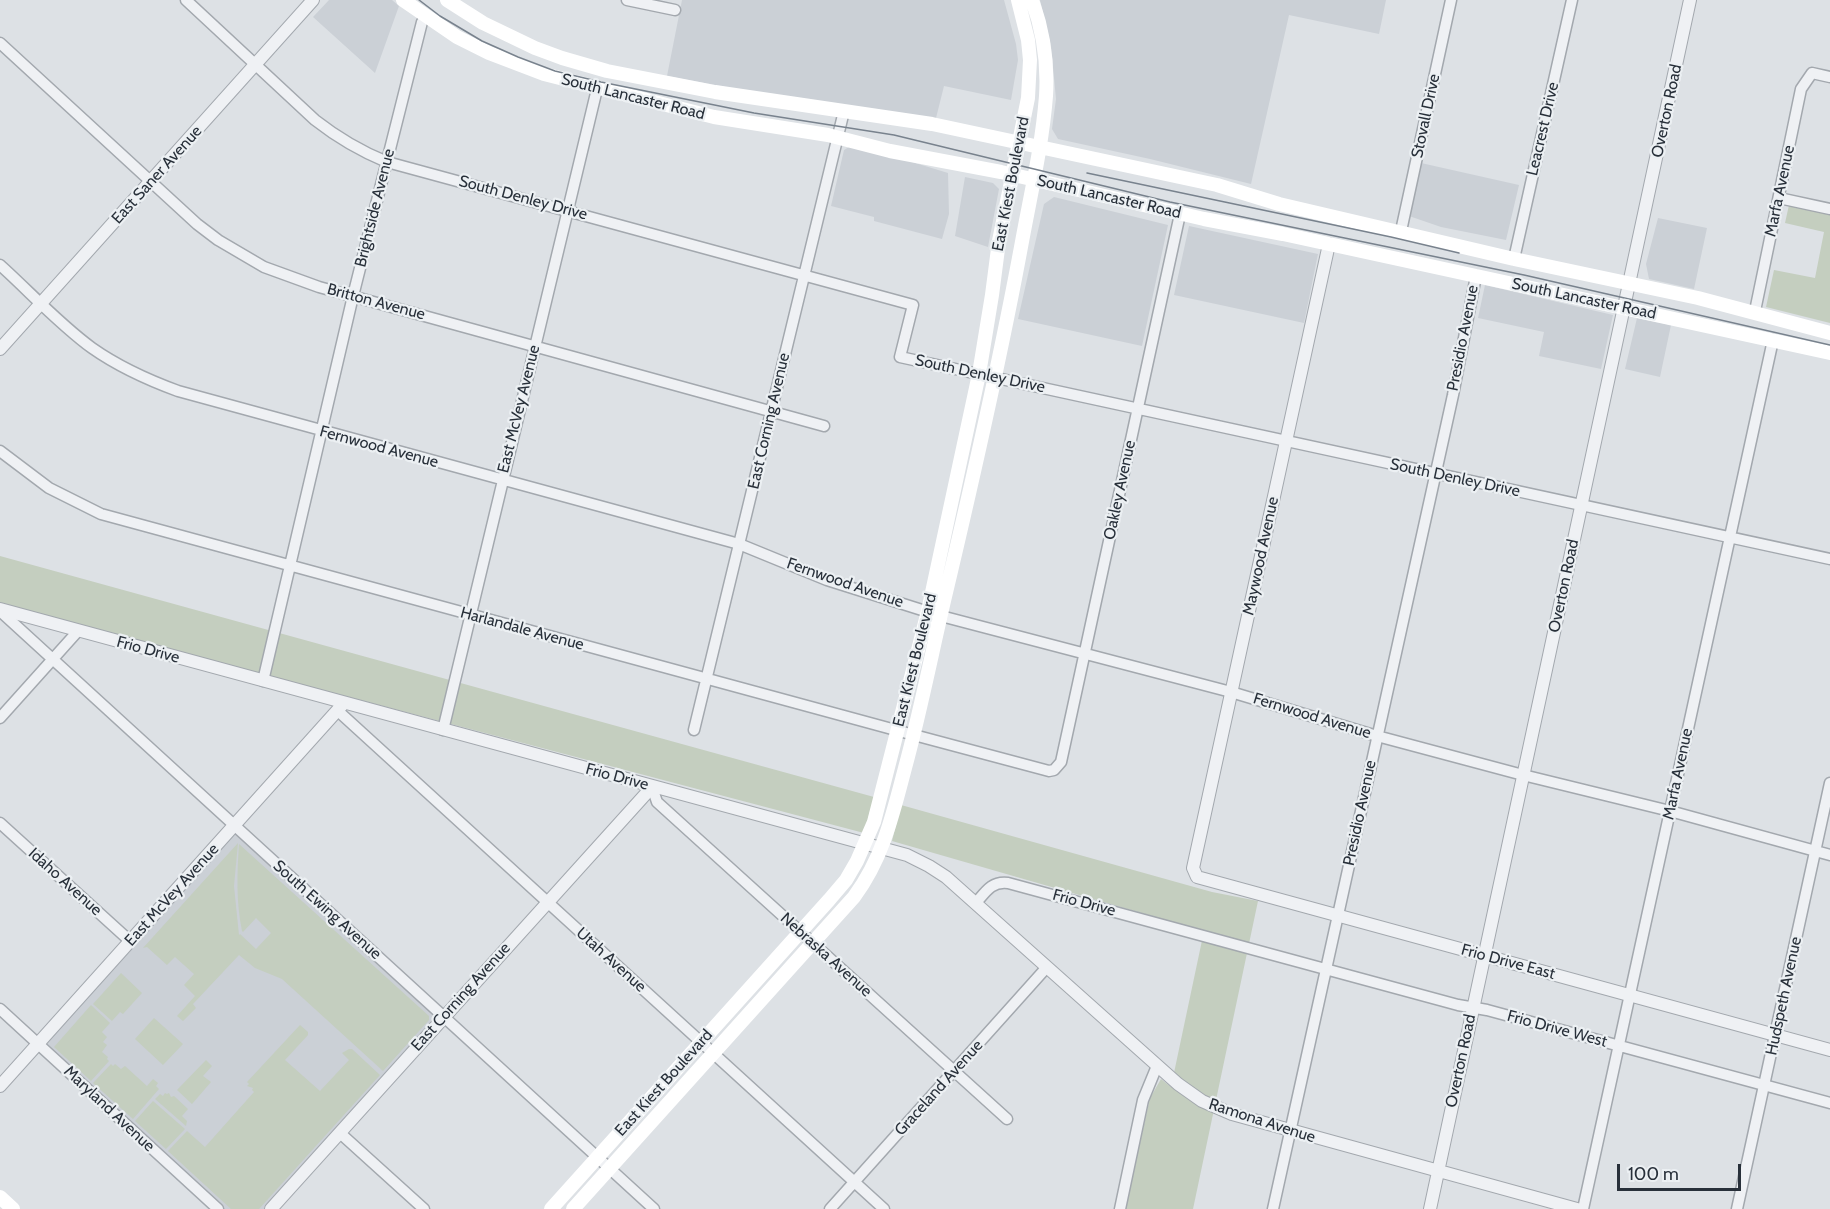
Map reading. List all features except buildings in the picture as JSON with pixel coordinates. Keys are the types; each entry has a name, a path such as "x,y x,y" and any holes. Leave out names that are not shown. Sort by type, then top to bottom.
{"main road":[{"name":"South Lancaster Road","path":"404,0 457,37 516,65 544,75 714,117 838,137 890,151 1012,174 1180,214 1625,307 1830,353"},
{"name":"South Lancaster Road","path":"447,0 517,39 562,58 607,70 716,92 932,124 1217,185 1279,204 1514,259 1755,311 1830,333"},
{"name":"East Kiest Boulevard","path":"573,1209 858,891 882,848 914,735 992,295 996,255 1030,81 1028,39 1018,0"},
{"name":"East Kiest Boulevard","path":"551,1209 846,880 866,844 934,614 995,377 1039,147 1046,83 1044,48 1032,0"},
{"path":"0,1197 13,1209"}],"street":[{"name":"South Denley Drive","path":"186,0 297,104 336,136 360,151 387,162 913,305 900,357 1830,559"},
{"name":"East Saner Avenue","path":"0,349 314,0"},
{"path":"627,0 675,10"},
{"name":"Stovall Drive","path":"1401,231 1450,0"},
{"name":"Leacrest Drive","path":"1514,259 1572,0"},
{"name":"Overton Road","path":"1430,1209 1690,0"},
{"name":"Brightside Avenue","path":"262,681 353,296 422,22 426,17"},
{"name":"Britton Avenue","path":"0,44 197,224 239,254 290,278 824,426"},
{"name":"Marfa Avenue","path":"1755,311 1801,89 1812,73 1830,77"},
{"name":"East McVey Avenue","path":"443,730 597,88"},
{"name":"East Corning Avenue","path":"694,730 773,411 843,111"},
{"path":"1779,198 1830,209"},
{"name":"Oakley Avenue","path":"1059,766 1180,214"},
{"name":"Maywood Avenue","path":"1193,868 1329,244"},
{"name":"Fernwood Avenue","path":"0,265 91,347 118,365 152,382 322,431 739,544 827,580 934,614 1231,692 1377,736 1670,811 1830,855"},
{"name":"Presidio Avenue","path":"1273,1209 1453,395 1476,276"},
{"name":"Marfa Avenue","path":"1583,1209 1773,340"},
{"name":"Harlandale Avenue","path":"0,451 49,488 101,514 1049,771 1059,766"},
{"name":"Frio Drive","path":"0,610 262,681 341,707 443,730 907,855 946,877 976,903 994,884 1008,883 1214,938"},
{"name":"South Ewing Avenue","path":"0,610 52,661 654,1209"},
{"path":"0,718 78,631"},
{"name":"East McVey Avenue","path":"0,1086 341,707"},
{"name":"Utah Avenue","path":"341,707 547,902 884,1209"},
{"name":"Hudspeth Avenue","path":"1737,1209 1830,783"},
{"name":"East Corning Avenue","path":"271,1209 651,786"},
{"name":"Nebraska Avenue","path":"651,786 657,802 1007,1119"},
{"name":"Idaho Avenue","path":"0,823 130,941"},
{"name":"Frio Drive East","path":"1193,868 1197,878 1830,1050"},
{"name":"Ramona Avenue","path":"976,903 1157,1066 1178,1084 1216,1109 1290,1132 1577,1209"},
{"name":"Frio Drive West","path":"1214,938 1830,1103"},
{"name":"Graceland Avenue","path":"830,1209 1047,968"},
{"name":"Maryland Avenue","path":"0,1009 218,1209"},
{"path":"1120,1209 1143,1100 1157,1066"},
{"path":"339,1133 424,1209"}],"shaded area":[{"path":"329,0 392,0 399,6 375,73 313,17"},
{"path":"682,0 1004,0 1018,60 1011,100 944,86 935,122 784,98 667,76"},
{"path":"1040,0 1386,0 1379,34 1289,15 1251,184 1058,139 1052,129 1056,99 1051,46"},
{"path":"849,147 889,155 948,173 949,214 942,239 874,221 874,217 831,206 844,150"},
{"path":"1421,163 1519,185 1506,240 1441,227 1409,216"},
{"path":"965,177 993,183 999,189 988,247 955,236"},
{"path":"1054,197 1168,225 1142,346 1018,319 1044,204"},
{"path":"1658,218 1707,228 1694,289 1649,279 1646,264"},
{"path":"1189,226 1318,254 1304,323 1174,295"},
{"path":"1485,285 1613,315 1601,369 1539,356 1544,332 1478,318"},
{"path":"1637,318 1671,325 1660,377 1625,369"},
{"path":"233,826 444,1017 271,1209 218,1209 38,1044"}],"green space":[{"path":"1789,205 1830,215 1830,323 1766,307 1774,270 1815,278 1824,232 1785,223"},
{"path":"0,556 874,797 864,833 0,605"},
{"path":"901,805 1212,892 1258,901 1193,1209 1125,1209 1150,1098 1161,1079 1171,1087 1204,931 892,841"},
{"path":"238,843 234,886 239,935 256,949 271,933 256,918 242,931 238,888 239,844 429,1016 429,1020 383,1071 282,979 255,968 239,955 193,1004 196,1008 183,1021 177,1016 195,996 184,985 194,974 175,957 167,965 147,947 143,948"},
{"path":"121,973 142,993 123,1014 120,1012 112,1021 93,1004"},
{"path":"91,1005 110,1023 102,1032 107,1037 103,1042 107,1045 102,1052 109,1061 91,1081 54,1047"},
{"path":"154,1018 183,1044 163,1065 135,1039"},
{"path":"300,1025 308,1032 308,1035 285,1060 320,1091 349,1060 342,1053 349,1049 352,1049 380,1075 259,1209 231,1209 168,1151 187,1131 205,1147 254,1092 253,1088 247,1086 249,1084 247,1082"},
{"path":"206,1060 212,1066 203,1076 211,1082 192,1104 177,1090"},
{"path":"111,1064 121,1069 125,1066 147,1086 153,1079 158,1083 156,1086 159,1089 133,1119 93,1083"},
{"path":"169,1093 171,1097 174,1096 188,1109 182,1116 187,1121 186,1126 155,1099"},
{"path":"153,1101 185,1129 166,1149 135,1121"}],"tram line":[{"path":"419,0 440,16 482,41 555,71 754,113 894,135 1170,202 1524,275 1830,345"},
{"path":"1087,173 1459,253"}]}
